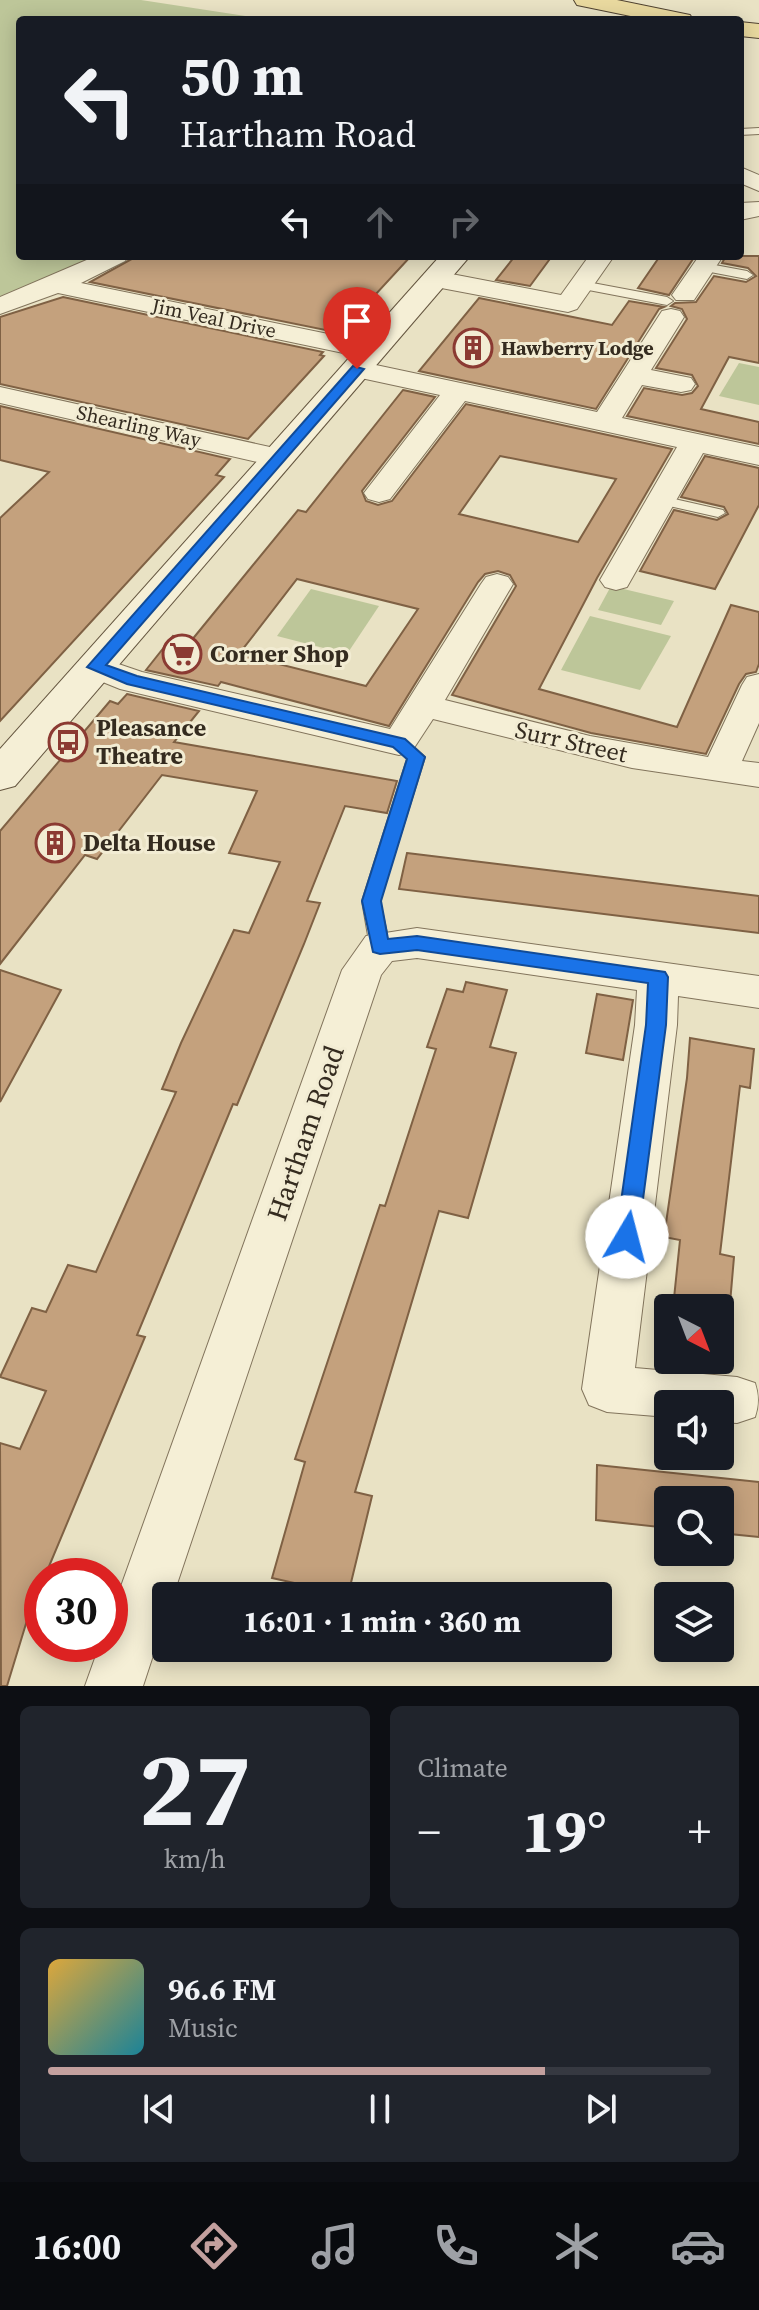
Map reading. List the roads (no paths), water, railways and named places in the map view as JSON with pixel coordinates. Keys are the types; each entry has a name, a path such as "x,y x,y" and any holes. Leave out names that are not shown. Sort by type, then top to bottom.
{"main road":[{"path":"585,0 657,16"}],"street":[{"path":"0,306 56,285 108,260"},
{"path":"0,776 446,268 568,304 599,260"},
{"path":"604,423 674,304 707,261"},
{"name":"Jim Veal Drive","path":"56,285 365,360 459,390 759,456"},
{"path":"634,375 681,384"},
{"path":"379,493 459,390"},
{"name":"Shearling Way","path":"0,395 279,458"},
{"path":"616,580 694,443"},
{"path":"95,667 132,681 399,743 497,584"},
{"path":"719,771 759,685"},
{"name":"Surr Street","path":"424,706 687,768 759,775"},
{"path":"380,947 417,943 759,992"},
{"name":"Hartham Road","path":"114,1686 362,970 380,947"},
{"path":"658,977 656,1025 607,1389 737,1400"}],"lane":[{"path":"707,261 747,275"},
{"path":"582,285 674,304"},
{"path":"661,500 718,513"},
{"path":"380,947 371,901 416,757 399,743"}],"place":[{"name":"Hawberry Lodge","path":"473,348"},
{"name":"Corner Shop","path":"182,654"},
{"name":"Pleasance Theatre","path":"68,742"},
{"name":"Delta House","path":"55,843"}]}
